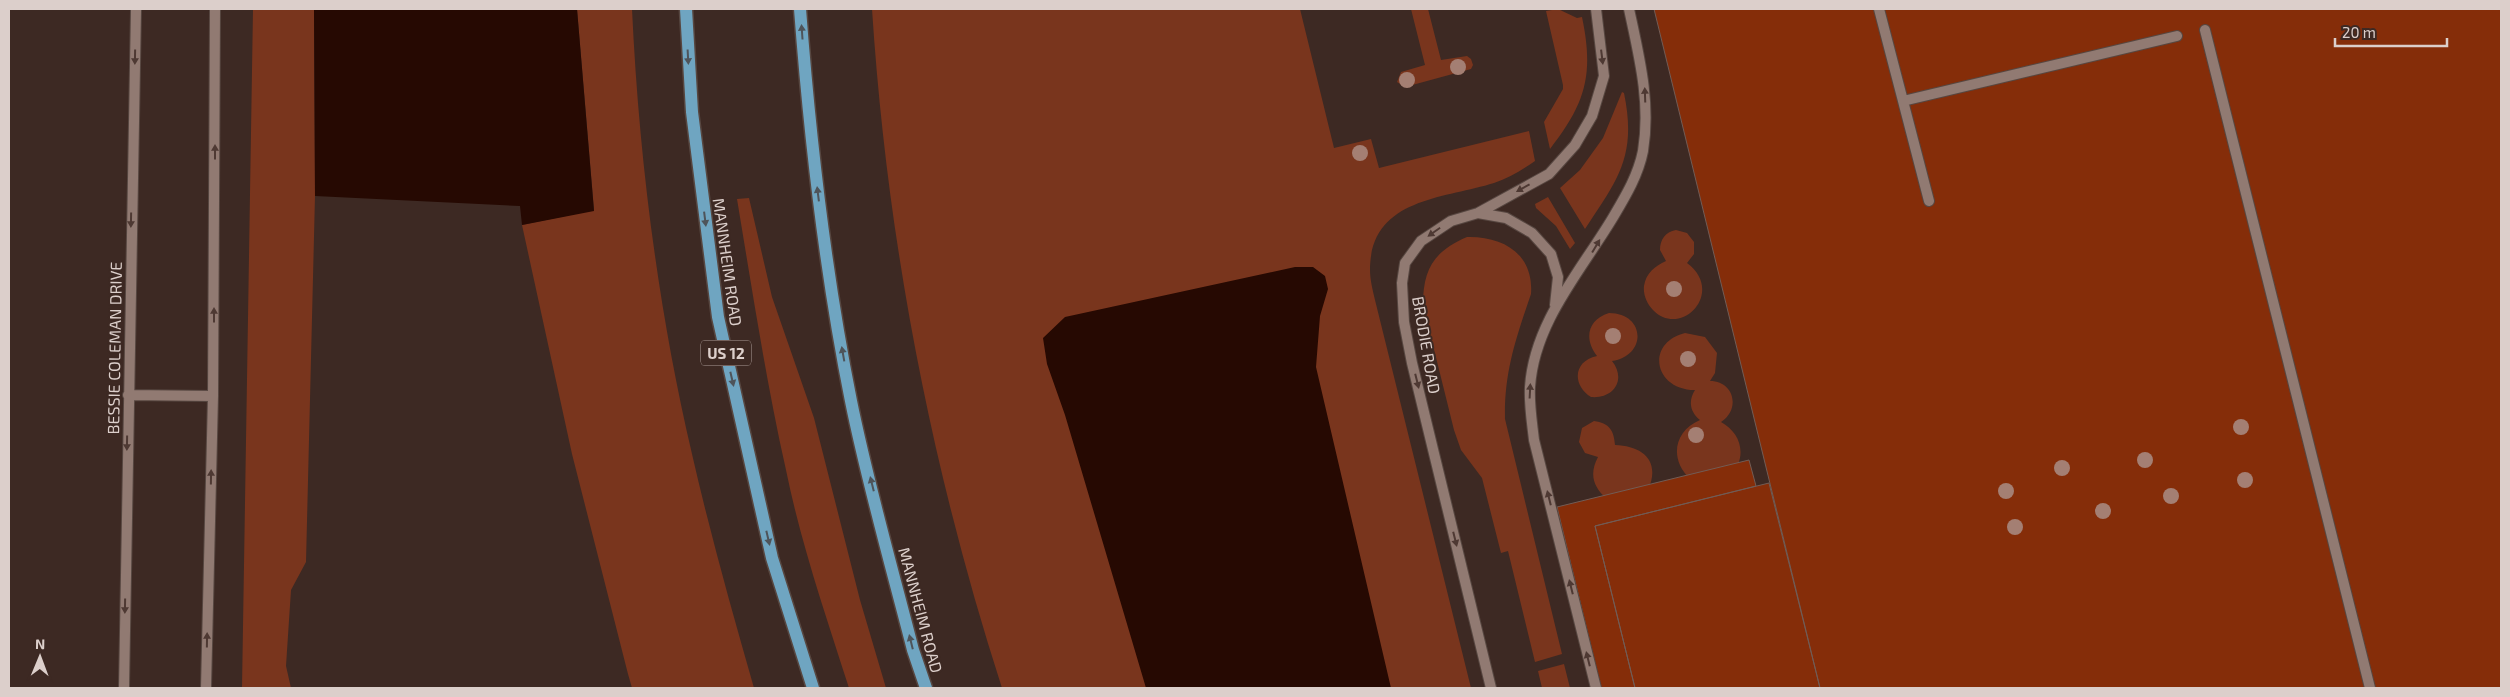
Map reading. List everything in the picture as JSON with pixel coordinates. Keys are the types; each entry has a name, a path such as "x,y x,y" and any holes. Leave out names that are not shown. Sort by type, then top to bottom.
{"main road":[{"name":"MANNHEIM ROAD","path":"686,9 692,112 718,317 772,558 813,688"},
{"name":"MANNHEIM ROAD","path":"800,9 808,106 826,255 851,402 913,650 926,688"}],"street":[{"name":"BESSIE COLEMAN DRIVE","path":"124,688 136,9"},
{"path":"206,688 213,396 215,9"},
{"name":"BRODIE ROAD","path":"1491,688 1412,363 1404,322 1402,283 1405,263 1422,241 1451,220 1478,213 1549,174 1575,145 1592,116 1604,76 1596,9"},
{"path":"1596,688 1534,440 1529,406 1530,385 1539,341 1554,308 1593,250 1633,183 1643,151 1646,93 1629,9"},
{"path":"1879,9 1929,202"},
{"path":"2205,30 2370,688"},
{"path":"1903,101 2177,36"},
{"path":"1478,213 1506,218 1532,233 1551,254 1558,277 1554,308"},
{"path":"128,395 213,396"}],"shaded area":[{"path":"253,9 314,9 315,196 306,562 291,590 286,666 291,688 242,688"},
{"path":"314,9 577,9 594,211 522,225 520,206 315,196"},
{"path":"577,9 632,9 645,177 669,344 706,513 754,688 632,688 628,674 572,454 522,225 594,210"},
{"path":"872,9 1300,9 1334,148 1371,139 1379,168 1529,131 1535,161 1500,181 1432,199 1396,215 1382,228 1373,246 1370,270 1375,300 1471,688 1002,688 954,522 916,353 889,182"},
{"path":"1411,9 1428,9 1441,60 1467,56 1471,59 1473,65 1471,69 1405,87 1397,82 1401,72 1425,65"},
{"path":"1558,9 1577,18 1582,17 1586,37 1587,72 1579,102 1572,117 1550,149 1544,122 1563,89 1563,85 1546,11"},
{"path":"1622,92 1624,93 1628,134 1622,166 1607,196 1585,229 1560,188 1580,170 1603,138"},
{"path":"1548,197 1575,243 1570,249 1556,226 1536,208 1535,204"},
{"path":"749,198 772,297 814,418 860,600 886,688 849,688 806,553 772,403 737,199"},
{"path":"1676,230 1687,233 1694,242 1694,254 1687,263 1698,275 1702,287 1701,298 1695,308 1686,316 1676,319 1664,317 1653,310 1646,299 1644,289 1645,281 1649,274 1666,261 1660,250 1662,240 1666,235"},
{"path":"1467,237 1493,240 1514,250 1522,258 1531,280 1531,294 1516,340 1509,370 1505,419 1562,654 1535,662 1508,551 1501,553 1482,478 1461,450 1454,430 1423,305 1425,281 1433,263 1446,248"},
{"path":"1295,267 1313,267 1325,276 1328,289 1320,316 1316,367 1391,688 1146,688 1065,415 1047,364 1043,338 1065,317"},
{"path":"1609,313 1621,315 1630,320 1638,335 1632,351 1624,357 1612,361 1618,375 1615,387 1606,395 1591,397 1581,386 1578,374 1583,363 1597,356 1589,337 1592,325 1596,320"},
{"path":"1685,333 1705,337 1717,353 1715,373 1710,381 1718,382 1725,386 1732,397 1731,410 1721,422 1735,435 1741,452 1738,465 1690,479 1679,463 1677,446 1685,431 1700,420 1691,406 1691,398 1695,390 1681,388 1671,382 1663,375 1660,365 1660,355 1664,346 1672,338"},
{"path":"1594,421 1603,423 1610,428 1615,445 1634,448 1647,457 1651,463 1652,471 1648,490 1607,499 1598,490 1593,475 1598,457 1585,453 1579,442 1582,428"},
{"path":"1564,664 1570,688 1542,688 1538,671"}],"building":[{"path":"1654,9 2501,9 2501,688 1820,688"},
{"path":"1749,460 1756,486 1595,526 1635,688 1601,688 1557,507"},
{"path":"1769,483 1820,688 1635,688 1595,526"}]}
